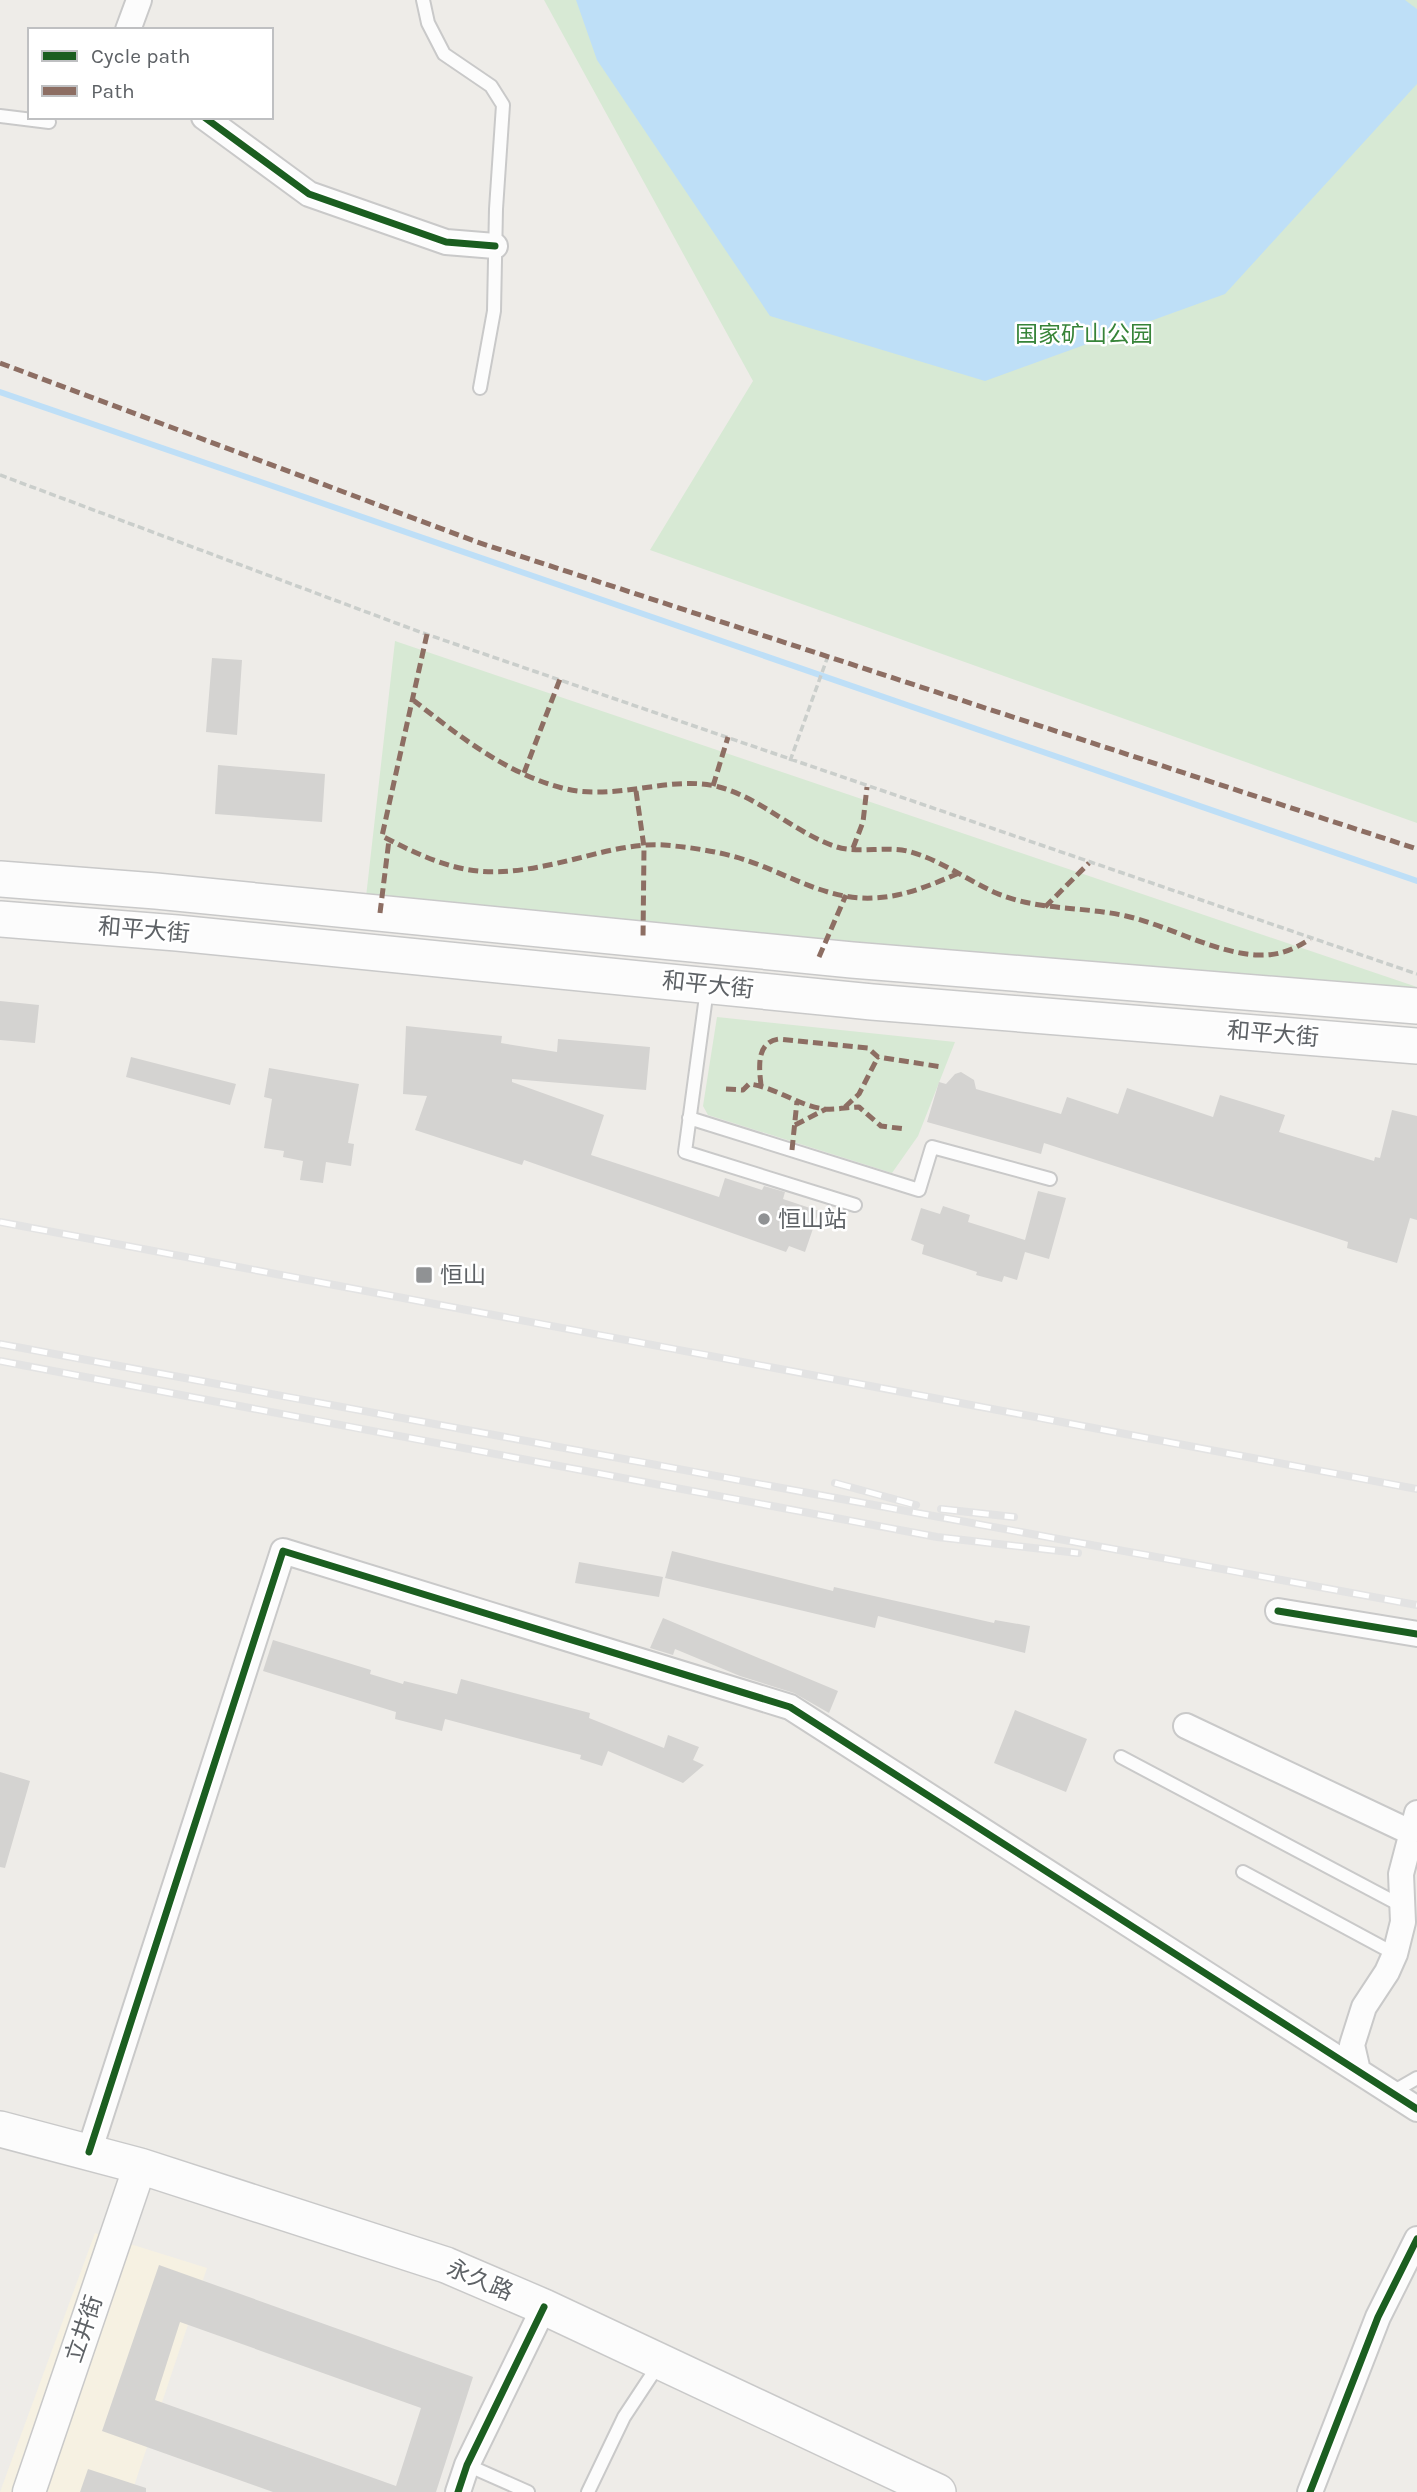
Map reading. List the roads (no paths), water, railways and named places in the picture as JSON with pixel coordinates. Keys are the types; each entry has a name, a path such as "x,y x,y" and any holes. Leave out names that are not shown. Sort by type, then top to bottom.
{"main road":[{"name":"和平大街","path":"0,879 169,892 852,960 1417,1006"},
{"name":"和平大街","path":"0,919 177,933 708,985 1417,1046"},
{"name":"永久路","path":"2,2134 89,2152 140,2166 446,2265 544,2307 938,2492"}],"street":[{"path":"129,28 139,0"},
{"path":"207,119 309,194 446,242 495,246"},
{"path":"89,2152 283,1551 790,1707 1417,2109"},
{"path":"1278,1611 1417,1634"},
{"path":"1186,1726 1413,1831 1401,1874 1403,1922 1395,1954 1364,2007 1352,2045 1358,2071"},
{"name":"立井街","path":"29,2492 140,2166"},
{"path":"1310,2492 1378,2317 1417,2239"},
{"path":"458,2492 467,2465 544,2307"}],"lane":[{"path":"423,0 428,23 444,54 491,86 503,105 494,311 480,388"},
{"path":"0,116 49,122"},
{"path":"708,985 685,1152 855,1205"},
{"path":"689,1118 919,1190 932,1147 1050,1179"},
{"path":"1121,1757 1402,1906"},
{"path":"1243,1872 1395,1954"},
{"path":"1391,2092 1417,2078"},
{"path":"589,2492 624,2417 660,2361"},
{"path":"467,2465 528,2492"}],"water":[{"path":"576,0 1405,0 1417,9 1417,84 1225,294 985,381 770,316 597,60"}],"waterway":[{"path":"0,392 1417,881"}],"railway":[{"path":"0,1222 1417,1489"},
{"path":"0,1344 1417,1605"},
{"path":"0,1361 937,1537 1078,1553"},
{"path":"835,1483 916,1505"},
{"path":"941,1509 1014,1517"}],"place":[{"name":"恒山站","path":"764,1219"},
{"name":"恒山","path":"424,1275"}],"park label":[{"name":"国家矿山公园","path":"1084,334"}]}
